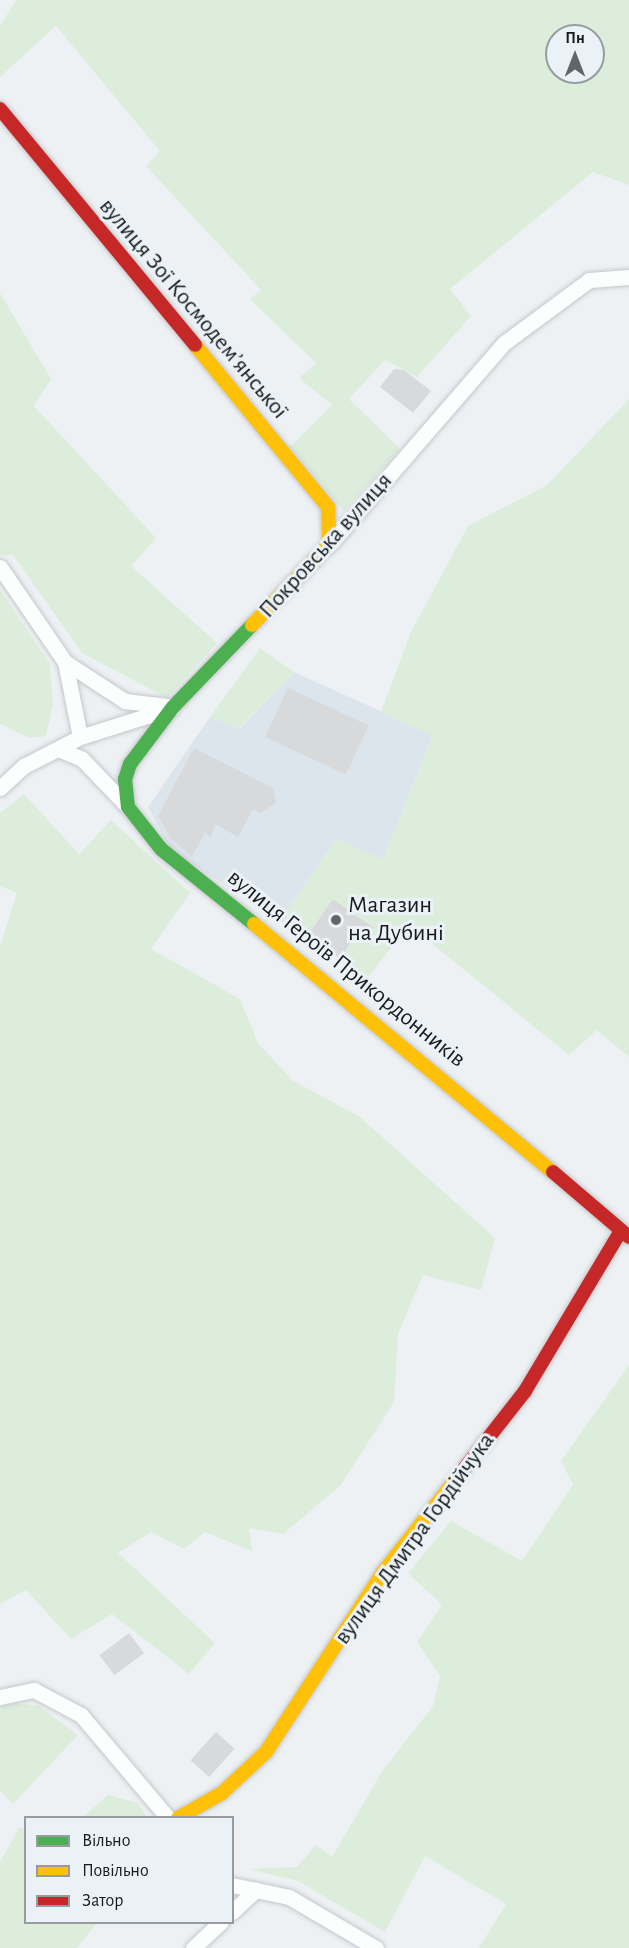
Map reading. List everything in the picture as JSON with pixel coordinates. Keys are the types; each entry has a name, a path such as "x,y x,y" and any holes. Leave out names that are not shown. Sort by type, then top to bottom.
{"street":[{"name":"вулиця Зої Космодемʼянської","path":"0,110 328,507 329,545"},
{"name":"Покровська вулиця","path":"0,788 24,766 61,750 80,737 173,707 241,640 329,545 504,343 589,280 629,277"},
{"path":"0,567 65,662 125,701 173,707 130,764 125,779 128,807"},
{"path":"65,662 80,737"},
{"path":"61,750 82,759 128,807"},
{"name":"вулиця Героїв Прикордонників","path":"128,807 161,849 454,1086 625,1234"},
{"name":"вулиця Дмитра Гордійчука","path":"182,1816 222,1793 266,1752 384,1571 525,1391 625,1234"},
{"path":"0,1697 34,1690 81,1715 166,1816"},
{"path":"234,1884 289,1897 376,1948"},
{"path":"234,1910 256,1890"},
{"path":"193,1948 220,1924"}],"shaded area":[{"path":"294,672 433,735 383,860 336,839 280,921 170,849 148,807 210,717 240,728"}],"green space":[{"path":"16,0 629,0 629,185 593,172 450,289 471,316 417,377 385,360 349,399 400,449 344,511 290,447 332,405 299,378 316,363 250,299 261,290 146,166 160,151 56,26 0,77 0,26"},
{"path":"0,293 51,379 34,406 156,538 131,566 217,643 167,698 82,653 13,555 0,555"},
{"path":"629,399 629,1057 597,1030 569,1055 409,925 362,985 340,959 356,935 364,940 373,926 333,899 307,936 280,921 336,839 383,860 433,736 381,712 411,632 468,526 547,485"},
{"path":"0,590 50,664 53,704 46,736 29,738 0,724"},
{"path":"260,648 294,672 239,728 210,717"},
{"path":"24,794 79,854 111,820 190,893 151,949 240,999 258,1043 292,1080 360,1117 495,1238 481,1290 423,1275 398,1334 394,1402 340,1486 283,1534 249,1528 252,1551 205,1532 184,1549 151,1532 118,1553 215,1643 189,1674 112,1614 71,1639 26,1590 0,1604 0,946 17,893 0,886 0,813"},
{"path":"629,1365 629,1948 479,1948 506,1904 425,1856 385,1932 298,1881 249,1869 297,1867 316,1845 332,1857 383,1770 433,1706 440,1676 417,1642 442,1605 408,1573 451,1521 522,1561 573,1485 561,1461"},
{"path":"14,1703 39,1706 78,1735 13,1804 0,1791 0,1707"},
{"path":"108,1795 138,1803 146,1816 84,1816"},
{"path":"19,1828 24,1828 24,1924 96,1924 77,1948 0,1948 0,1862"}],"building":[{"path":"394,369 404,370 431,391 413,413 380,387"},
{"path":"288,688 369,726 346,775 265,737"},
{"path":"194,748 273,788 276,803 260,813 253,809 238,837 215,824 211,838 205,833 192,856 171,839 158,816"},
{"path":"333,899 373,927 364,941 356,935 340,959 307,936"},
{"path":"129,1633 144,1653 114,1675 99,1655"},
{"path":"216,1732 235,1749 209,1777 191,1760"}],"traffic: fast":[{"path":"252,625 173,707 130,764 125,779 128,807 161,849 254,924"}],"traffic: slow":[{"path":"195,345 328,507 329,545 252,625"},
{"path":"254,924 553,1172"},
{"path":"182,1816 222,1793 266,1752 384,1571 460,1474"}],"traffic: jam":[{"path":"0,109 195,345"},
{"path":"553,1172 629,1237"},
{"path":"460,1474 525,1391 620,1232"}],"place":[{"name":"Магазин на Дубині","path":"336,920"}]}
